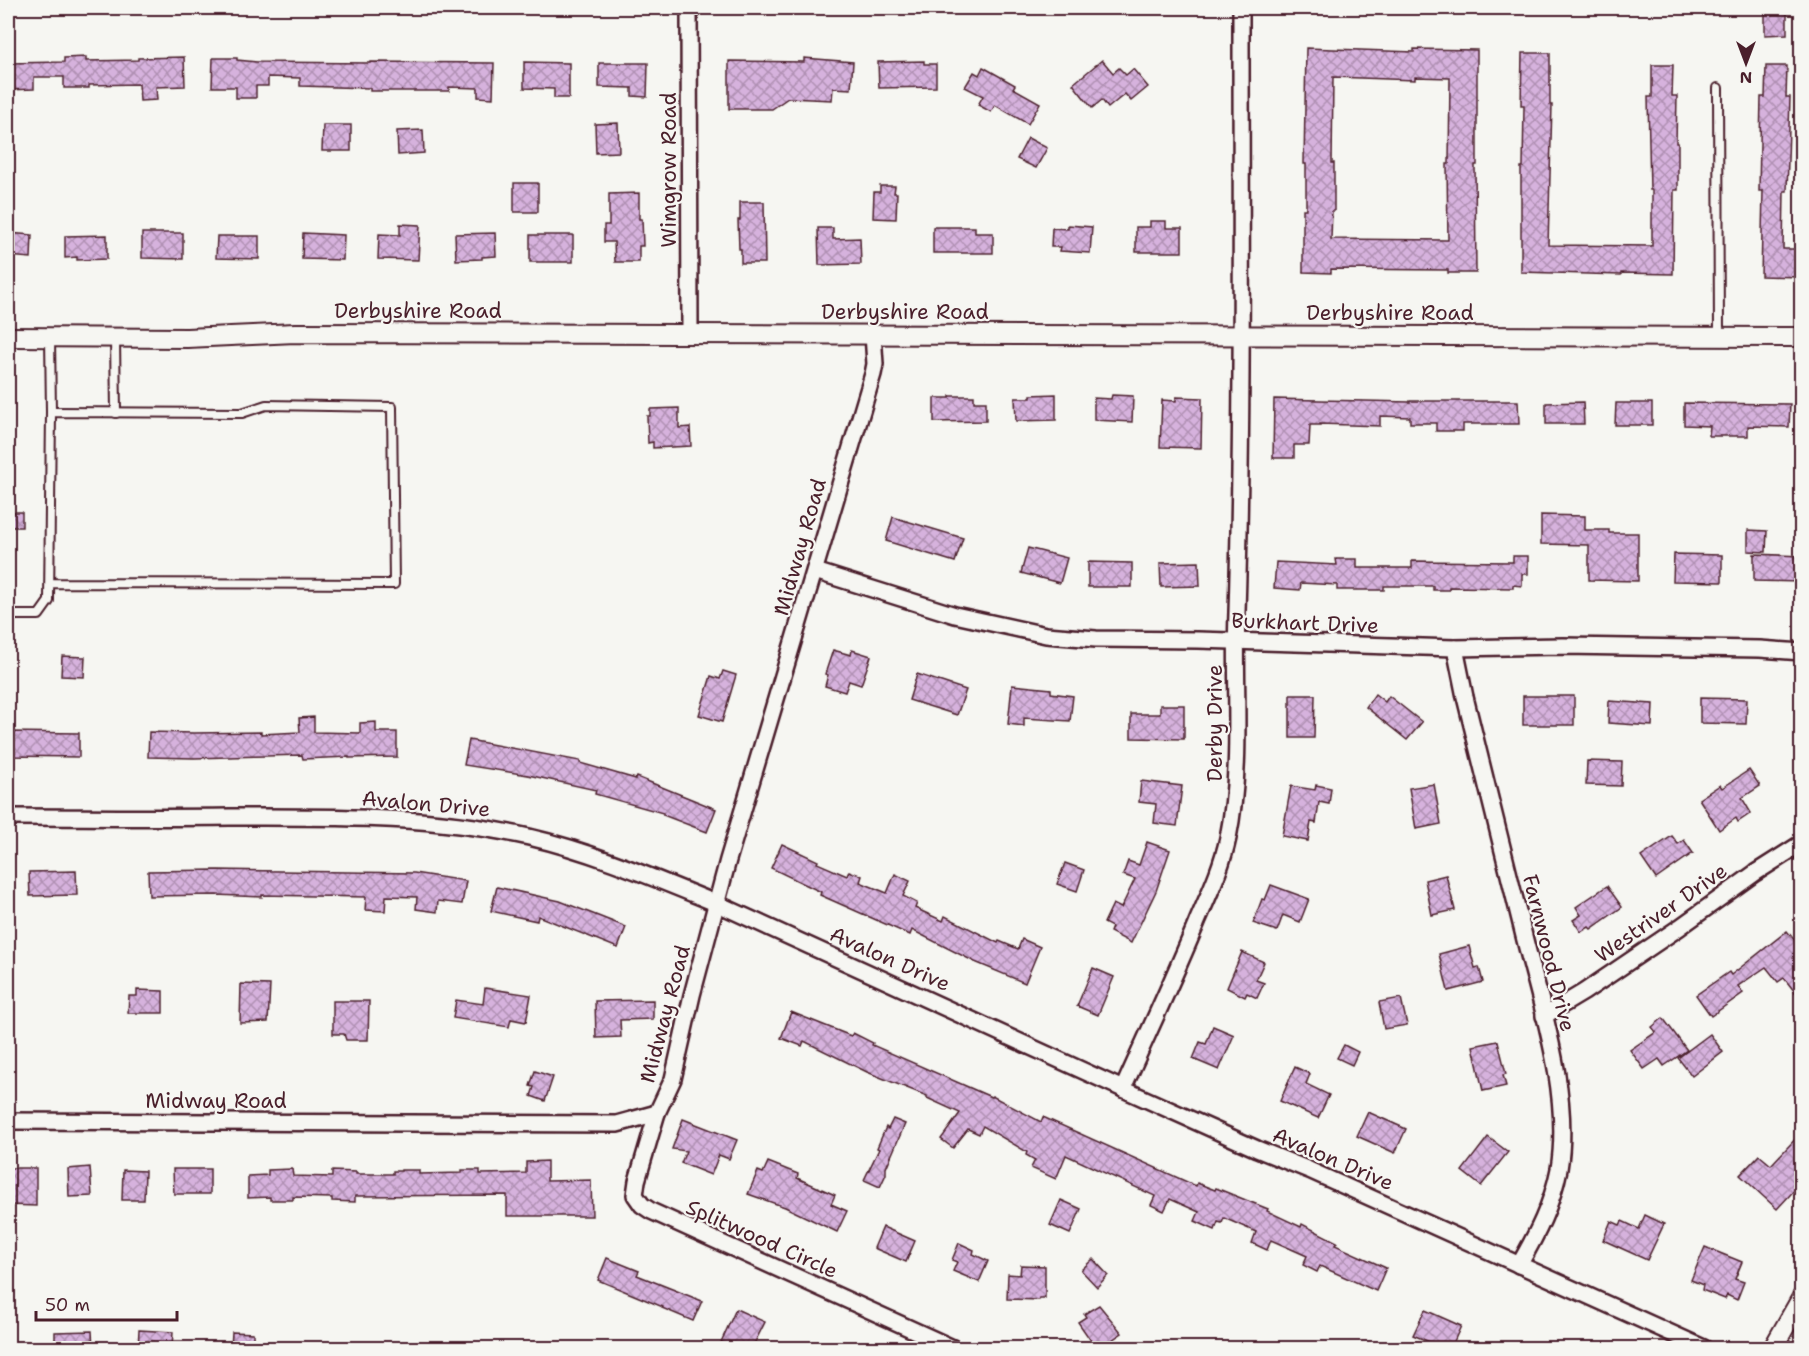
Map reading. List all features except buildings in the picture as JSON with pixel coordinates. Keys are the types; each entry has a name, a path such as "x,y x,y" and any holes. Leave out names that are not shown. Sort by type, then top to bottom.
{"street":[{"name":"Wimgrow Road","path":"689,8 690,333"},
{"name":"Derby Drive","path":"1123,1089 1179,967 1219,869 1227,841 1235,796 1240,515 1241,8"},
{"name":"Derbyshire Road","path":"8,337 187,338 295,333 690,333 1802,337"},
{"name":"Midway Road","path":"8,1121 617,1124 657,1113 673,1079 692,995 729,860 873,374 875,364 873,334"},
{"name":"Burkhart Drive","path":"815,571 955,615 1046,635 1096,639 1455,648 1563,646 1760,649 1802,652"},
{"name":"Farnwood Drive","path":"1455,648 1544,1016 1558,1082 1562,1116 1559,1168 1550,1204 1542,1225 1519,1265"},
{"name":"Avalon Drive","path":"8,817 309,817 408,820 486,829 530,837 588,854 718,904 1123,1089 1310,1170 1704,1348"},
{"name":"Westriver Drive","path":"1544,1016 1593,986 1802,843"},
{"name":"Splitwood Circle","path":"657,1113 637,1181 635,1195 642,1205 953,1348"},
{"path":"1773,1348 1802,1297"}],"lane":[{"path":"1718,88 1719,337"},
{"path":"8,615 39,615 49,601 51,583 50,338"},
{"path":"114,338 116,413"},
{"path":"51,412 242,413 266,405 392,407 394,584 51,583"}]}
